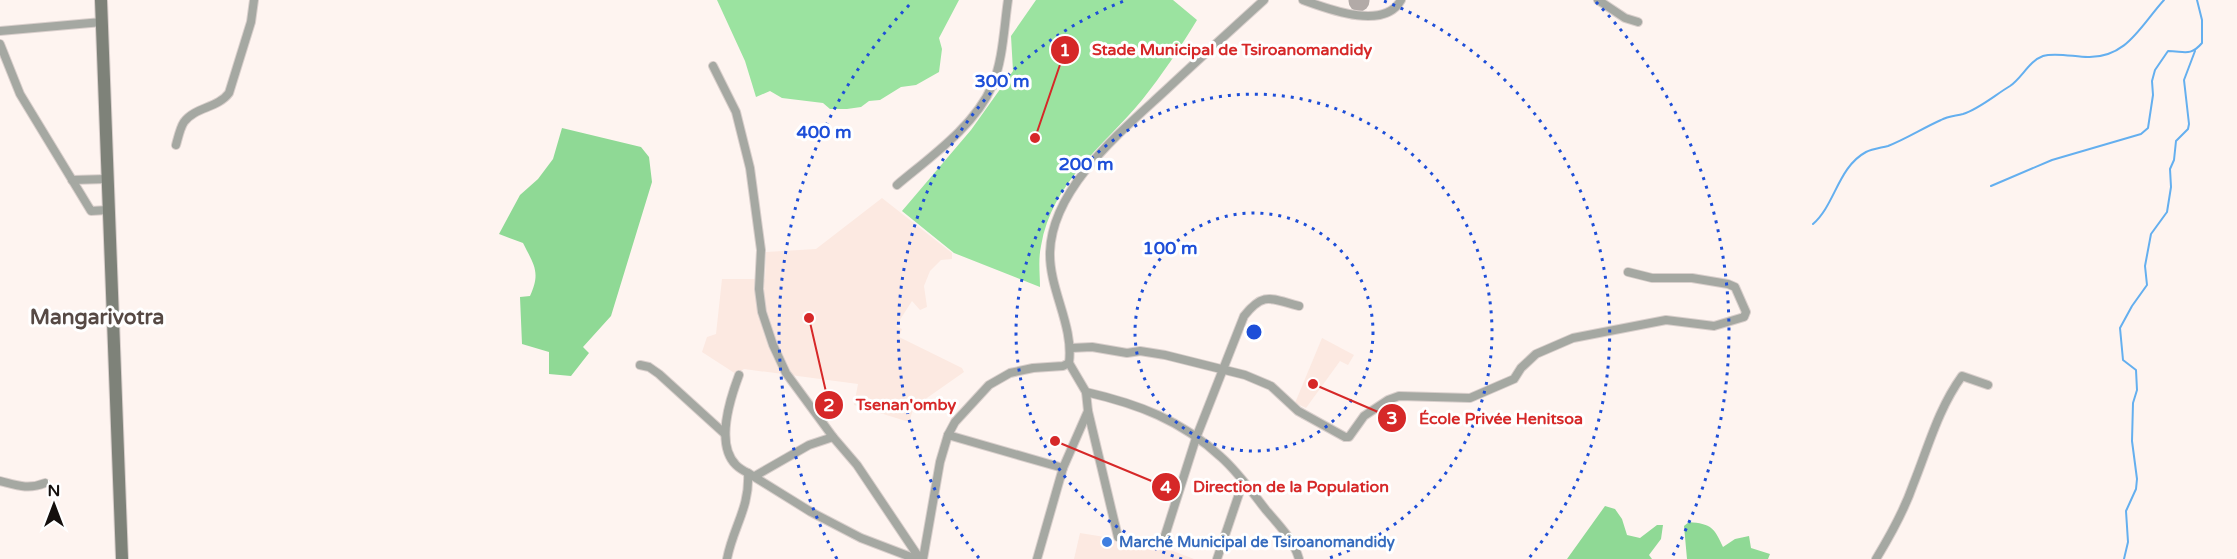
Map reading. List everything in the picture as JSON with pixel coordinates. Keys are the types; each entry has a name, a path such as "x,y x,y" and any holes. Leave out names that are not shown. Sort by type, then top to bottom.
{"main road":[{"path":"101,0 122,559"}],"street":[{"path":"176,145 185,121 196,113 224,101 229,93 251,22 254,0"},
{"path":"897,185 948,142 976,111 992,86 998,64 1008,0"},
{"path":"1118,537 1088,411 1086,392 1069,363 1071,348 1051,271 1050,251 1056,222 1065,201 1101,151 1264,0"},
{"path":"1303,0 1336,12 1378,15 1398,6 1401,0"},
{"path":"1598,0 1625,18 1638,22"},
{"path":"0,31 102,22"},
{"path":"0,44 20,94 91,211 108,210"},
{"path":"713,66 736,112 750,168 761,250 759,289 762,312 773,345 786,373 833,437 857,465 920,559"},
{"path":"72,180 107,179"},
{"path":"1071,348 1092,346 1127,352 1140,351 1245,375 1271,386 1298,411 1348,437 1364,416 1388,400 1399,396 1470,398 1514,379 1521,368 1536,354 1573,338 1666,320 1714,326 1744,317 1746,312 1735,287 1728,284 1692,278 1652,278 1628,272"},
{"path":"1162,545 1196,438 1244,316 1255,302 1265,298 1299,306"},
{"path":"920,559 940,462 948,435 955,422 989,385 1010,373 1033,368 1063,366 1069,363"},
{"path":"640,365 649,367 659,374 726,434"},
{"path":"739,375 729,402 726,434 728,452 736,465 811,512 851,533 920,559"},
{"path":"1875,559 1890,536 1913,487 1931,435 1950,393 1962,376 1989,385"},
{"path":"1086,392 1119,399 1158,413 1222,457 1285,532 1297,551 1299,559"},
{"path":"1037,559 1063,468 1088,411"},
{"path":"948,435 1063,468"},
{"path":"751,475 809,445 833,437"},
{"path":"727,559 747,499 751,475"},
{"path":"0,481 34,488 45,483"},
{"path":"1217,559 1243,482"}],"shaded area":[{"path":"882,198 952,253 952,259 941,260 930,271 924,286 927,307 920,310 912,301 896,326 902,329 899,337 962,368 964,372 914,407 909,422 854,405 858,384 744,369 736,374 702,352 707,337 716,334 722,279 765,279 766,252 816,249"},
{"path":"1322,338 1354,355 1348,365 1340,361 1306,408 1295,403"},
{"name":"Marché Municipal de Tsiroanomandidy","path":"1080,533 1160,546 1194,559 1074,559"}],"green space":[{"path":"717,0 959,0 939,38 942,49 939,72 916,85 901,87 880,100 869,101 861,107 830,109 823,103 782,98 770,91 756,97 745,61"},
{"path":"1036,0 1173,0 1197,20 1149,91 1081,167 1056,203 1047,223 1041,246 1040,287 954,253 902,211 971,130 1013,71 1011,36"},
{"path":"562,128 641,147 649,157 652,182 611,316 583,347 589,353 571,376 549,374 549,352 522,344 520,297 530,296 535,281 535,269 523,243 499,234 520,195 538,179 553,159"},
{"path":"1605,506 1615,509 1622,519 1627,535 1640,538 1657,525 1663,525 1661,539 1649,555 1652,559 1567,559"},
{"path":"1689,522 1711,528 1723,547 1735,539 1749,536 1751,548 1770,554 1768,559 1687,559 1684,526"}],"waterway":[{"path":"1813,224 1827,207 1849,167 1866,152 1888,146 1944,119 1975,109 2010,86 2038,58 2048,55 2102,56 2113,52 2132,38 2164,0"},
{"path":"1991,186 2052,160 2141,134 2148,128 2155,70 2168,51 2190,52 2202,43 2202,20 2197,0"},
{"path":"2124,559 2128,542 2126,511 2136,489 2137,479 2132,441 2133,403 2137,390 2136,370 2123,360 2120,328 2147,285 2145,266 2151,234 2167,212 2171,187 2170,169 2174,160 2176,141 2188,129 2189,124 2184,80 2195,51"}],"place":[{"name":"Stade Municipal de Tsiroanomandidy","path":"1035,138"},
{"name":"Tsenan'omby","path":"809,318"},
{"name":"École Privée Henitsoa","path":"1313,384"},
{"name":"Direction de la Population","path":"1055,441"},
{"name":"Marché Municipal de Tsiroanomandidy","path":"1107,542"}],"district":[{"name":"Mangarivotra","path":"97,317"}]}
